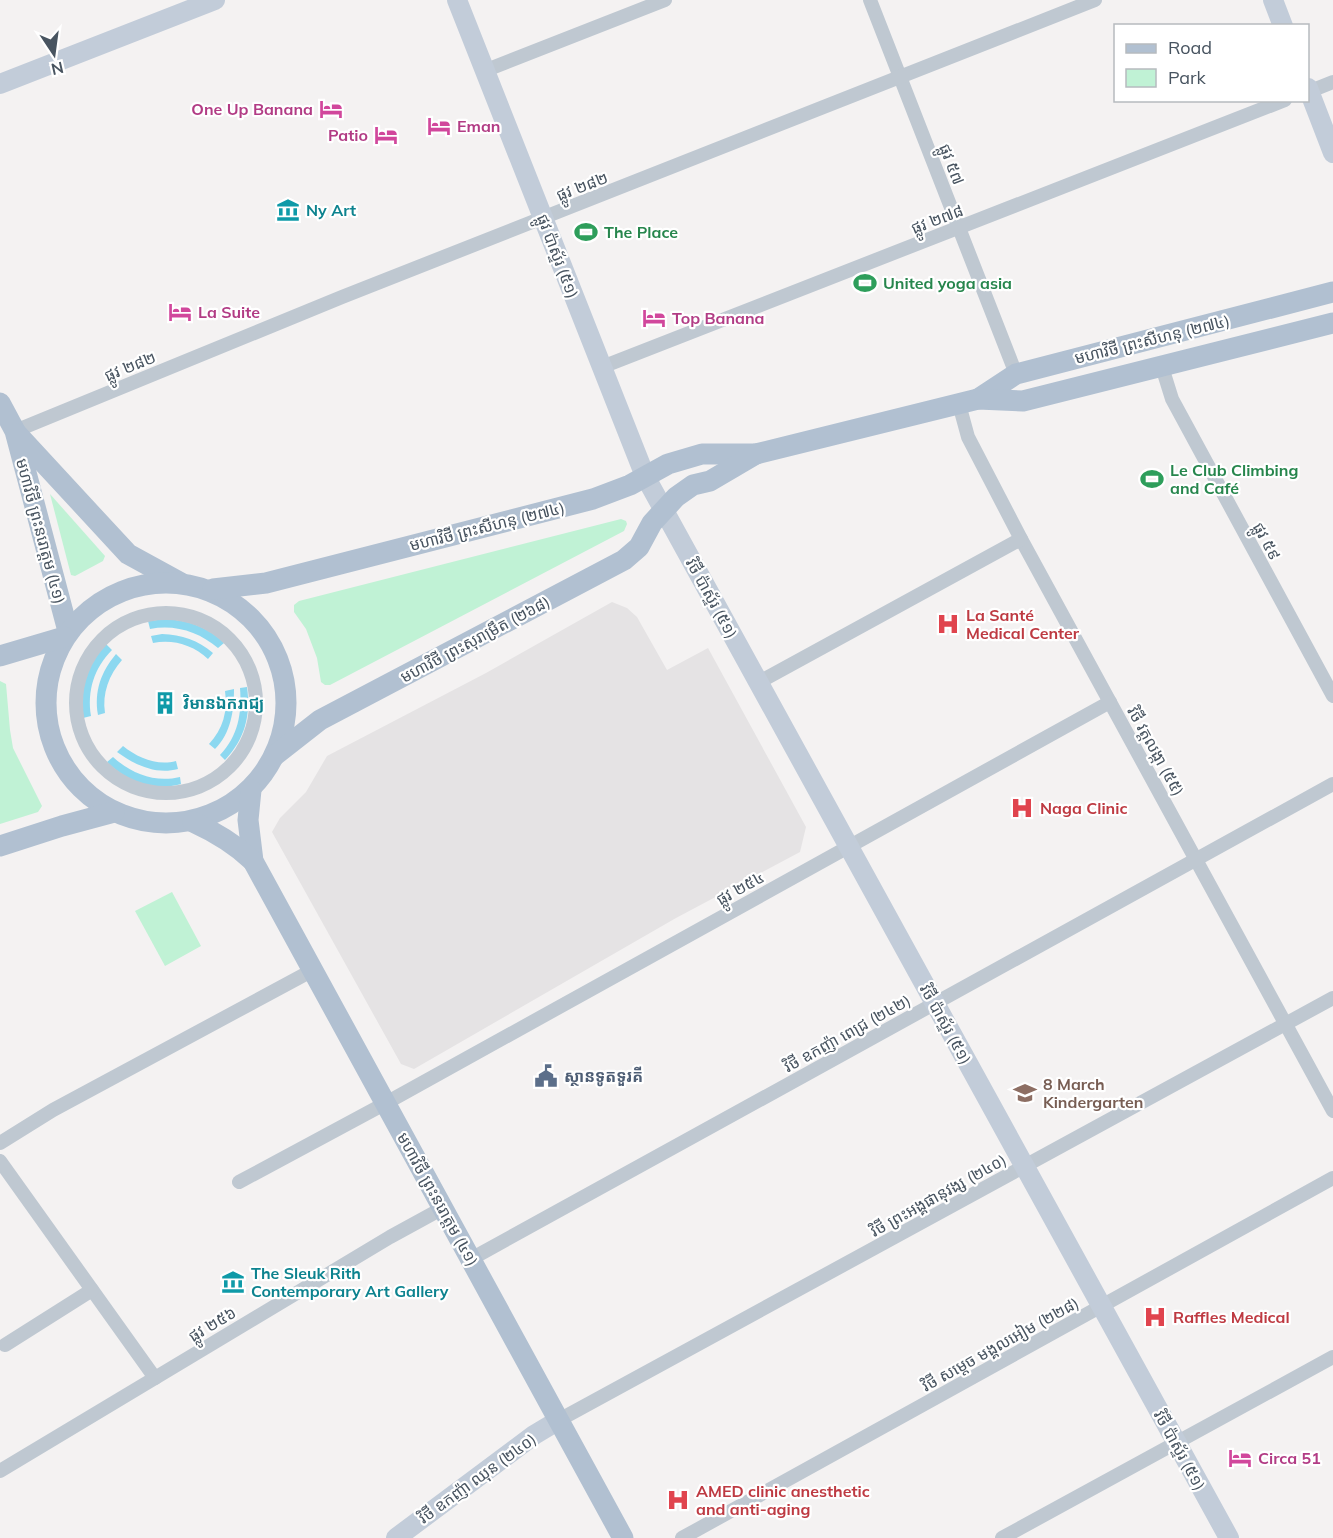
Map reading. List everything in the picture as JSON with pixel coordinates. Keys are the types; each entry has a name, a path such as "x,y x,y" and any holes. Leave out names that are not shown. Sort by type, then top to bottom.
{"main road":[{"name":"មហាវិថី ព្រះសីហនុ (២៧៤)","path":"969,401 1016,374 1333,292"},
{"name":"មហាវិថី ព្រះសីហនុ (២៧៤)","path":"213,589 266,583 593,499 612,493 668,464 702,454 756,454 969,401 1023,400 1333,323"},
{"name":"មហាវិថី ព្រះនរោត្តម (៤១)","path":"0,403 15,431 66,634"},
{"name":"មហាវិថី ព្រះនរោត្តម (៤១)","path":"15,431 128,554 183,584"},
{"name":"មហាវិថី ព្រះសីហនុ (២៧៤)","path":"663,510 676,496 693,485 710,482 756,454"},
{"name":"មហាវិថី ព្រះសុរាម្រឹត (២៦៨)","path":"274,756 320,720 624,560 639,547 652,523 663,510"},
{"path":"160,584 183,584 213,589 247,614 266,637 280,663 286,693 284,723 274,756 251,790 224,810 193,822 152,823 114,812 88,794 66,770 51,740 45,719 45,698 54,655 66,634 89,610 105,599 135,587 160,584"},
{"path":"0,656 66,634"},
{"name":"មហាវិថី ព្រះនរោត្តម (៤១)","path":"251,790 248,820 253,861"},
{"path":"0,846 114,812"},
{"name":"មហាវិថី ព្រះនរោត្តម (៤១)","path":"193,822 218,833 236,845 253,861 623,1538"}],"street":[{"path":"0,84 215,0"},
{"name":"ផ្លូវ ប៉ាស្ទ័រ (៥១)","path":"457,0 645,476 663,510"},
{"path":"484,70 665,0"},
{"name":"ផ្លូវ ៥៧","path":"870,0 1016,374"},
{"name":"ផ្លូវ ២៨២","path":"15,431 342,297 1095,0"},
{"path":"1273,0 1282,24"},
{"path":"1309,90 1333,82"},
{"path":"1309,93 1333,153"},
{"name":"ផ្លូវ ២៧៨","path":"602,367 1280,102"},
{"name":"ផ្លូវ ៥៩","path":"1162,367 1172,399 1333,696"},
{"name":"វិថី វត្តលង្កា (៥៥)","path":"969,401 968,437 1333,1110"},
{"name":"វិថី ប៉ាស្ទ័រ (៥១)","path":"663,510 1228,1538"},
{"path":"759,682 1021,538"},
{"path":"162,613 183,615 204,621 223,633 238,648 249,667 256,688 256,710 252,731 243,751 218,778 192,789 170,793 149,792 128,785 109,774 85,744 77,719 75,697 80,676 89,656 103,639 122,624 140,617 162,613"},
{"name":"ផ្លូវ ២៥៤","path":"239,1182 1110,702"},
{"name":"វិថី ឧកញ៉ា ពេជ្រ (២៤២)","path":"471,1259 1333,784"},
{"path":"0,1143 53,1110 313,970"},
{"name":"វិថី ព្រះអង្គផានុវង្ស (២៤០)","path":"559,1420 1333,998"},
{"path":"0,1161 155,1378"},
{"name":"វិថី សម្តេច មង្គលអៀម (២២៨)","path":"682,1538 1333,1178"},
{"name":"ផ្លូវ ២៥៦","path":"0,1471 390,1236 443,1208"},
{"path":"5,1345 92,1290"},
{"path":"1002,1538 1333,1357"},
{"name":"វិថី ឧកញ៉ា ឈុន (២៤០)","path":"396,1538 534,1435 559,1420"}],"shaded area":[{"path":"612,602 627,608 637,617 667,670 708,648 806,827 800,852 676,918 414,1069 401,1064 272,832 280,818 306,792 327,756 486,673"}],"green space":[{"path":"50,494 105,556 103,561 75,576 71,575"},
{"path":"621,519 627,524 624,531 330,685 321,682 317,658 306,629 294,612 294,605 299,601"},
{"path":"0,681 6,684 13,748 42,806 38,812 0,824"},
{"path":"172,892 201,946 165,966 135,911"}],"water":[{"path":"166,619 197,625 224,643 218,648 211,642 186,631 168,628 150,629 148,621"},
{"path":"162,634 189,639 213,653 208,659 182,644 153,643 151,636"},
{"path":"106,644 112,650 101,664 93,680 90,698 91,716 83,718 83,687 88,668"},
{"path":"116,654 122,660 107,685 105,713 98,715 97,698 100,682"},
{"path":"247,687 248,707 245,726 237,744 225,760 220,755 235,732 240,707 240,688"},
{"path":"234,689 228,729 215,749 209,744 218,732 223,719 226,706 225,691"},
{"path":"123,746 155,762 176,761 178,769 162,771 138,765 117,752"},
{"path":"113,757 144,776 162,779 180,777 181,784 160,787 132,780 107,762"}],"place":[{"name":"One Up Banana","path":"331,109"},
{"name":"Eman","path":"439,126"},
{"name":"Patio","path":"386,135"},
{"name":"Ny Art","path":"288,210"},
{"name":"The Place","path":"586,232"},
{"name":"United yoga asia","path":"865,283"},
{"name":"La Suite","path":"180,312"},
{"name":"Top Banana","path":"654,318"},
{"name":"Le Club Climbing and Café","path":"1152,479"},
{"name":"La Santé Medical Center","path":"948,624"},
{"name":"វិមានឯករាជ្យ","path":"165,703"},
{"name":"Naga Clinic","path":"1022,808"},
{"name":"ស្ថានទូតទួរគី","path":"546,1076"},
{"name":"8 March Kindergarten","path":"1025,1093"},
{"name":"The Sleuk Rith Contemporary Art Gallery","path":"233,1282"},
{"name":"Raffles Medical","path":"1155,1317"},
{"name":"Circa 51","path":"1240,1458"},
{"name":"AMED clinic anesthetic and anti-aging","path":"678,1500"}]}
